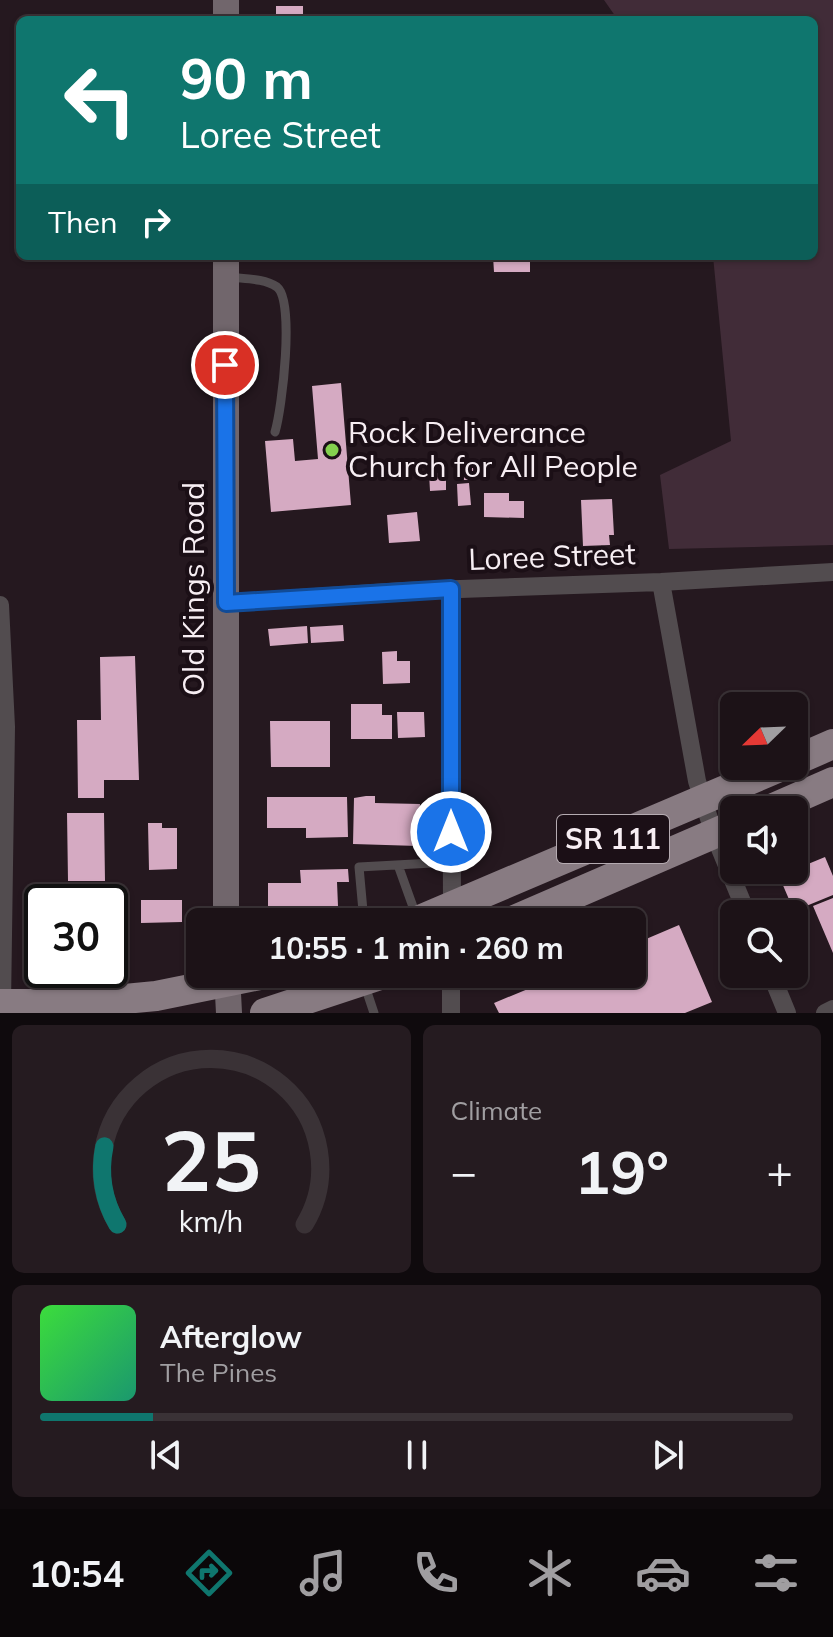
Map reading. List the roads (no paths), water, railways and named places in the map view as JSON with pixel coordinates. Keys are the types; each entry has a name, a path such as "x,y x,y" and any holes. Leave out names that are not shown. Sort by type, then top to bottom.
{"main road":[{"path":"808,755 833,744"},
{"name":"SR 111","path":"465,908 749,780"},
{"path":"801,796 833,782"},
{"name":"SR 111","path":"542,908 720,831"},
{"path":"1,1007 142,997 186,987"},
{"path":"265,1013 342,988"}],"street":[{"name":"Old Kings Road","path":"225,266 226,908"},
{"name":"Loree Street","path":"226,603 451,589 833,572"},
{"path":"661,582 697,781 703,800 720,823"},
{"path":"451,589 452,908"},
{"path":"0,605 6,727 1,1007"},
{"path":"228,988 229,1013"},
{"path":"451,988 451,1013"},
{"path":"777,988 787,1013"},
{"path":"825,1013 833,1009"}],"lane":[{"path":"225,266 280,289 287,306 281,411 275,432"},
{"path":"363,908 359,867 451,862"},
{"path":"398,865 412,908"},
{"path":"373,988 374,1013"}],"place":[{"name":"Rock Deliverance Church for All People","path":"332,450"}]}
